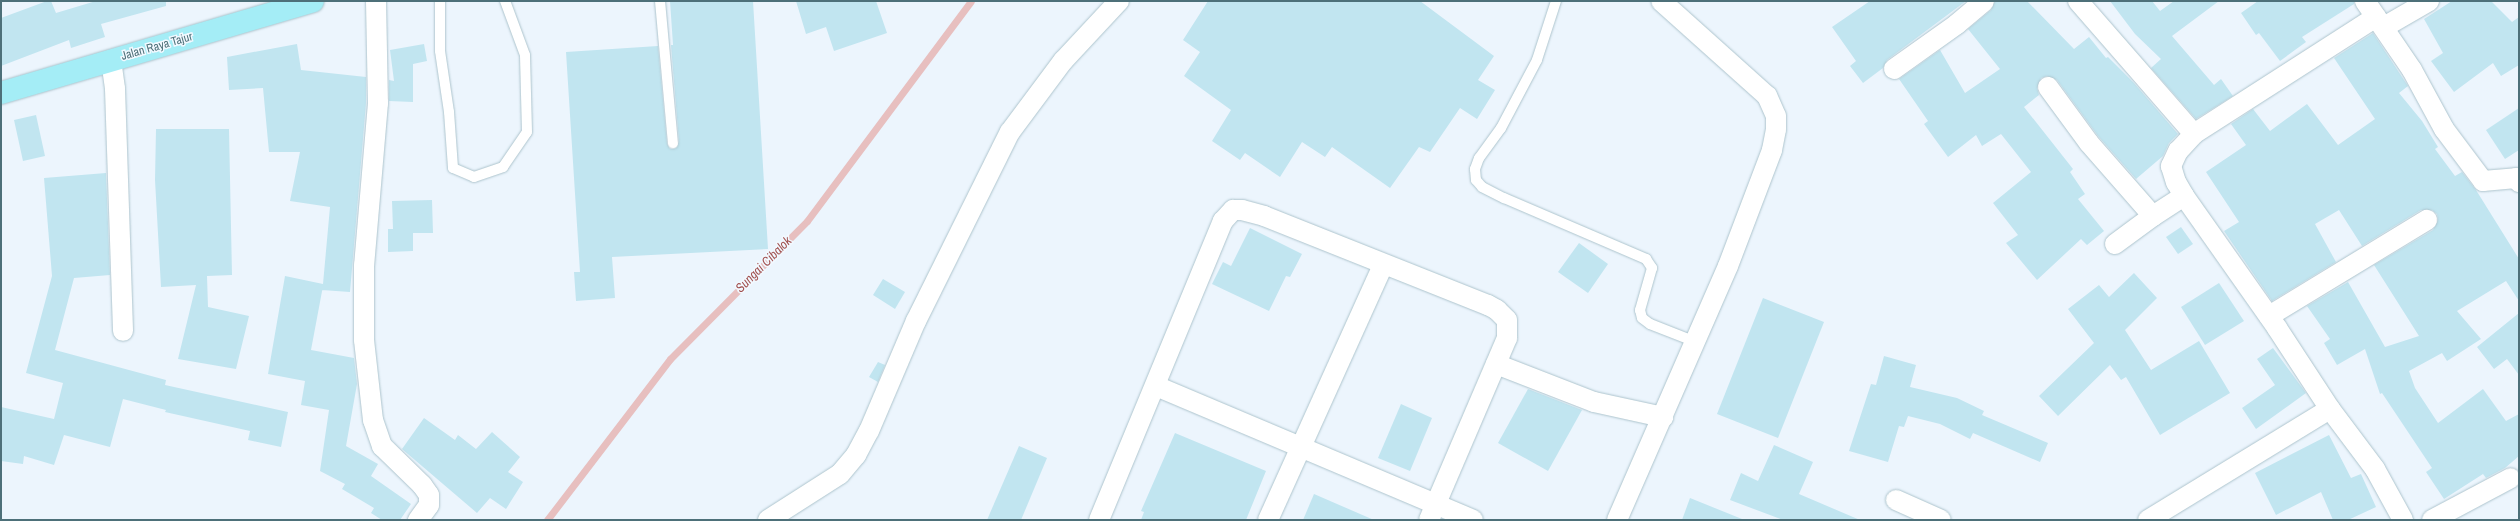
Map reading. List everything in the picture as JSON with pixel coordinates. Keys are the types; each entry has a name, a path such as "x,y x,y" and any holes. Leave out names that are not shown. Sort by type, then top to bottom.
{"highway":[{"name":"Jalan Raya Tajur","path":"1,93 313,1"}],"street":[{"path":"376,1 378,103 364,265 364,340 374,420 382,446 422,485 429,495 429,505 418,520"},
{"path":"768,520 840,474 856,455 871,426 916,322 1010,132 1058,66 1119,1"},
{"path":"1617,520 1696,342 1775,141 1776,116 1772,104 1756,85 1680,20 1661,1"},
{"path":"1894,69 1957,24 1984,1"},
{"path":"2078,1 2194,134"},
{"path":"2402,520 2375,469 2330,408 2269,316 2184,196 2176,182 2171,166 2178,151 2194,134 2375,15 2429,1"},
{"path":"2375,15 2419,81 2444,130 2483,181 2518,178"},
{"path":"111,60 115,89 123,331"},
{"path":"2048,87 2089,143 2152,216"},
{"path":"2115,244 2152,216 2184,196"},
{"path":"1099,520 1224,221 1233,210 1250,211 1264,216 1497,310 1507,320 1507,338 1432,512"},
{"path":"2269,316 2428,220"},
{"path":"1268,520 1299,448 1383,265"},
{"path":"1496,364 1594,402 1663,417"},
{"path":"1156,386 1299,448 1432,512 1473,520"},
{"path":"2148,520 2330,408"},
{"path":"2432,520 2510,478"},
{"path":"1896,500 1941,520"}],"lane":[{"path":"440,1 440,51 449,112 453,168 474,177 503,168 527,132 525,55 505,1"},
{"path":"660,1 673,143"},
{"path":"1556,1 1537,60 1501,128 1479,158 1475,170 1476,180 1482,187 1504,198 1646,259 1652,268 1640,310 1642,318 1650,324 1696,342"}],"building":[{"path":"47,1 51,1 56,13 96,1 166,1 166,6 101,24 105,37 71,48 69,40 1,66 1,18"},
{"path":"670,1 753,1 768,249 612,257 615,298 576,301 574,272 580,272 566,52 658,46 667,144 670,149 676,148 679,142 671,45 673,45"},
{"path":"796,1 876,1 887,33 834,51 826,27 806,34"},
{"path":"1208,1 1420,1 1494,56 1478,80 1495,90 1477,119 1460,108 1430,152 1419,147 1390,188 1332,147 1325,157 1302,142 1280,177 1245,153 1240,160 1212,141 1231,110 1184,76 1200,52 1183,40"},
{"path":"1870,1 1966,1 1887,60 1883,68 1863,83 1850,66 1856,61 1832,27"},
{"path":"1995,1 2027,1 2074,49 2089,37 2106,58 2108,57 2134,83 2178,134 2169,143 2163,156 2136,179 2098,136 2057,80 2047,76 2041,78 2037,88 2039,95 2024,107 2073,169 2070,172 2085,194 2078,199 2104,231 2087,245 2081,239 2037,280 2006,243 2018,235 1993,203 2031,172 2001,134 1982,146 1976,135 1948,157 1924,124 1928,121 1899,79 1940,50 1965,93 2000,69 1968,29 1991,10"},
{"path":"2110,1 2152,1 2160,11 2174,1 2219,1 2172,36 2214,85 2221,79 2233,96 2196,119 2151,68 2161,59 2135,34"},
{"path":"2258,1 2354,1 2354,4 2302,37 2306,42 2280,61 2259,33 2256,35 2241,13"},
{"path":"2452,1 2491,1 2512,22 2519,17 2519,65 2501,76 2493,63 2454,92 2431,61 2443,53 2424,19"},
{"path":"2373,33 2408,86 2399,93 2422,121 2438,147 2435,149 2455,176 2462,172 2476,190 2519,259 2519,301 2506,281 2457,311 2481,339 2447,361 2442,353 2409,371 2415,388 2438,423 2483,389 2506,421 2519,414 2519,456 2505,468 2486,478 2483,474 2444,499 2426,472 2432,468 2382,393 2380,394 2365,349 2337,365 2324,343 2330,339 2307,306 2348,282 2385,347 2419,336 2374,265 2433,230 2438,220 2437,214 2432,210 2421,210 2362,246 2339,210 2315,224 2336,262 2272,301 2224,231 2239,222 2206,172 2246,145 2231,124 2253,109 2270,131 2307,104 2338,145 2375,119 2334,58"},
{"path":"297,44 301,70 366,77 366,103 350,292 322,290 311,350 354,358 357,384 346,446 378,464 371,476 411,504 400,520 382,520 371,513 374,508 342,489 345,484 320,471 329,410 301,405 305,381 268,374 285,276 323,284 330,207 290,201 300,152 269,152 263,88 229,90 227,57"},
{"path":"424,44 427,61 413,64 413,102 389,101 389,80 394,81 390,50"},
{"path":"2519,108 2519,150 2505,159 2486,130"},
{"path":"36,115 45,156 23,161 14,120"},
{"path":"156,129 229,129 232,275 207,276 208,307 249,316 236,369 178,359 196,285 161,287 155,180"},
{"path":"106,173 110,275 74,278 55,350 166,380 165,385 288,412 281,447 248,440 250,431 165,412 166,410 123,399 110,447 64,435 54,465 24,456 23,464 1,461 1,407 54,419 63,383 26,373 52,276 44,178"},
{"path":"432,200 433,233 413,233 413,251 388,252 388,229 393,229 392,201"},
{"path":"2181,227 2193,244 2178,254 2166,237"},
{"path":"1250,228 1302,254 1290,277 1286,276 1269,311 1212,284 1223,262 1231,266"},
{"path":"1579,243 1608,264 1588,293 1558,272"},
{"path":"2134,273 2157,298 2125,330 2151,370 2199,341 2230,393 2160,435 2126,377 2121,380 2110,365 2058,416 2039,396 2094,343 2068,309 2099,285 2109,297"},
{"path":"883,279 905,292 895,309 873,295"},
{"path":"2219,283 2244,321 2205,345 2181,307"},
{"path":"1763,298 1824,322 1778,438 1717,414"},
{"path":"2519,313 2519,375 2507,359 2494,369 2477,347"},
{"path":"2273,348 2306,393 2256,429 2242,408 2275,385 2257,359"},
{"path":"1884,356 1916,365 1910,387 1957,398 1984,411 1982,415 2048,443 2040,462 1973,433 1970,439 1940,424 1908,416 1904,427 1899,426 1888,462 1849,451 1871,384 1876,385"},
{"path":"878,362 885,365 878,382 869,377"},
{"path":"1528,389 1582,410 1548,471 1498,443"},
{"path":"1401,404 1432,418 1410,471 1378,458"},
{"path":"424,418 455,440 458,435 476,449 492,432 520,457 508,472 523,482 506,509 490,498 477,513 402,449"},
{"path":"1175,433 1266,471 1246,520 1141,520 1144,512 1141,511"},
{"path":"2329,435 2351,478 2361,474 2376,507 2348,520 2333,520 2321,492 2276,515 2255,473"},
{"path":"1774,445 1813,462 1799,494 1860,520 1783,520 1730,500 1741,473 1758,481"},
{"path":"1019,446 1047,458 1021,520 987,520"},
{"path":"1314,494 1374,520 1303,520"},
{"path":"1690,498 1742,519 1742,520 1682,520"}],"waterway":[{"name":"Sungai Cibalok","path":"547,520 670,359 807,221 971,1"}]}
